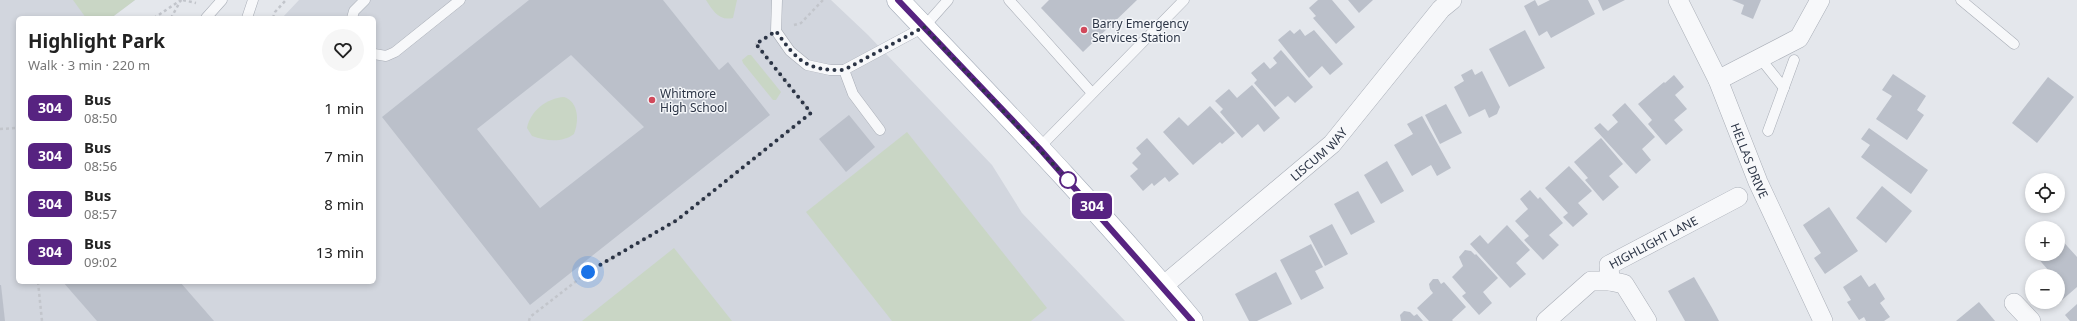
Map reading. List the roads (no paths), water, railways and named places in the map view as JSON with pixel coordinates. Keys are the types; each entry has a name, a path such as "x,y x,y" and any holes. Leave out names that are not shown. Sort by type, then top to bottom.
{"main road":[{"path":"898,0 1039,148 1163,286 1192,321"}],"street":[{"name":"LISCUM WAY","path":"1163,286 1332,144 1441,9 1452,0"},
{"name":"HELLAS DRIVE","path":"1678,0 1718,80 1758,182 1823,321"},
{"path":"1718,80 1800,38 1820,0"},
{"name":"HIGHLIGHT LANE","path":"1546,321 1591,281 1610,281 1609,265 1738,197"},
{"path":"1610,281 1624,284 1647,321"},
{"path":"2014,303 2030,321"}],"lane":[{"path":"208,16 222,0"},
{"path":"248,16 252,0"},
{"path":"352,16 354,10 366,0"},
{"path":"376,54 386,56 395,52 460,0"},
{"path":"777,0 776,31 790,51 807,65 830,70 844,70 924,27 948,0"},
{"path":"1009,0 1092,93"},
{"path":"1039,148 1184,0"},
{"path":"1961,0 2014,44"},
{"path":"1760,58 1784,88"},
{"path":"1768,132 1794,60"},
{"path":"844,70 853,94 880,130"}],"place":[{"name":"Barry Emergency Services Station","path":"1084,30"},
{"name":"Whitmore High School","path":"652,100"}]}
